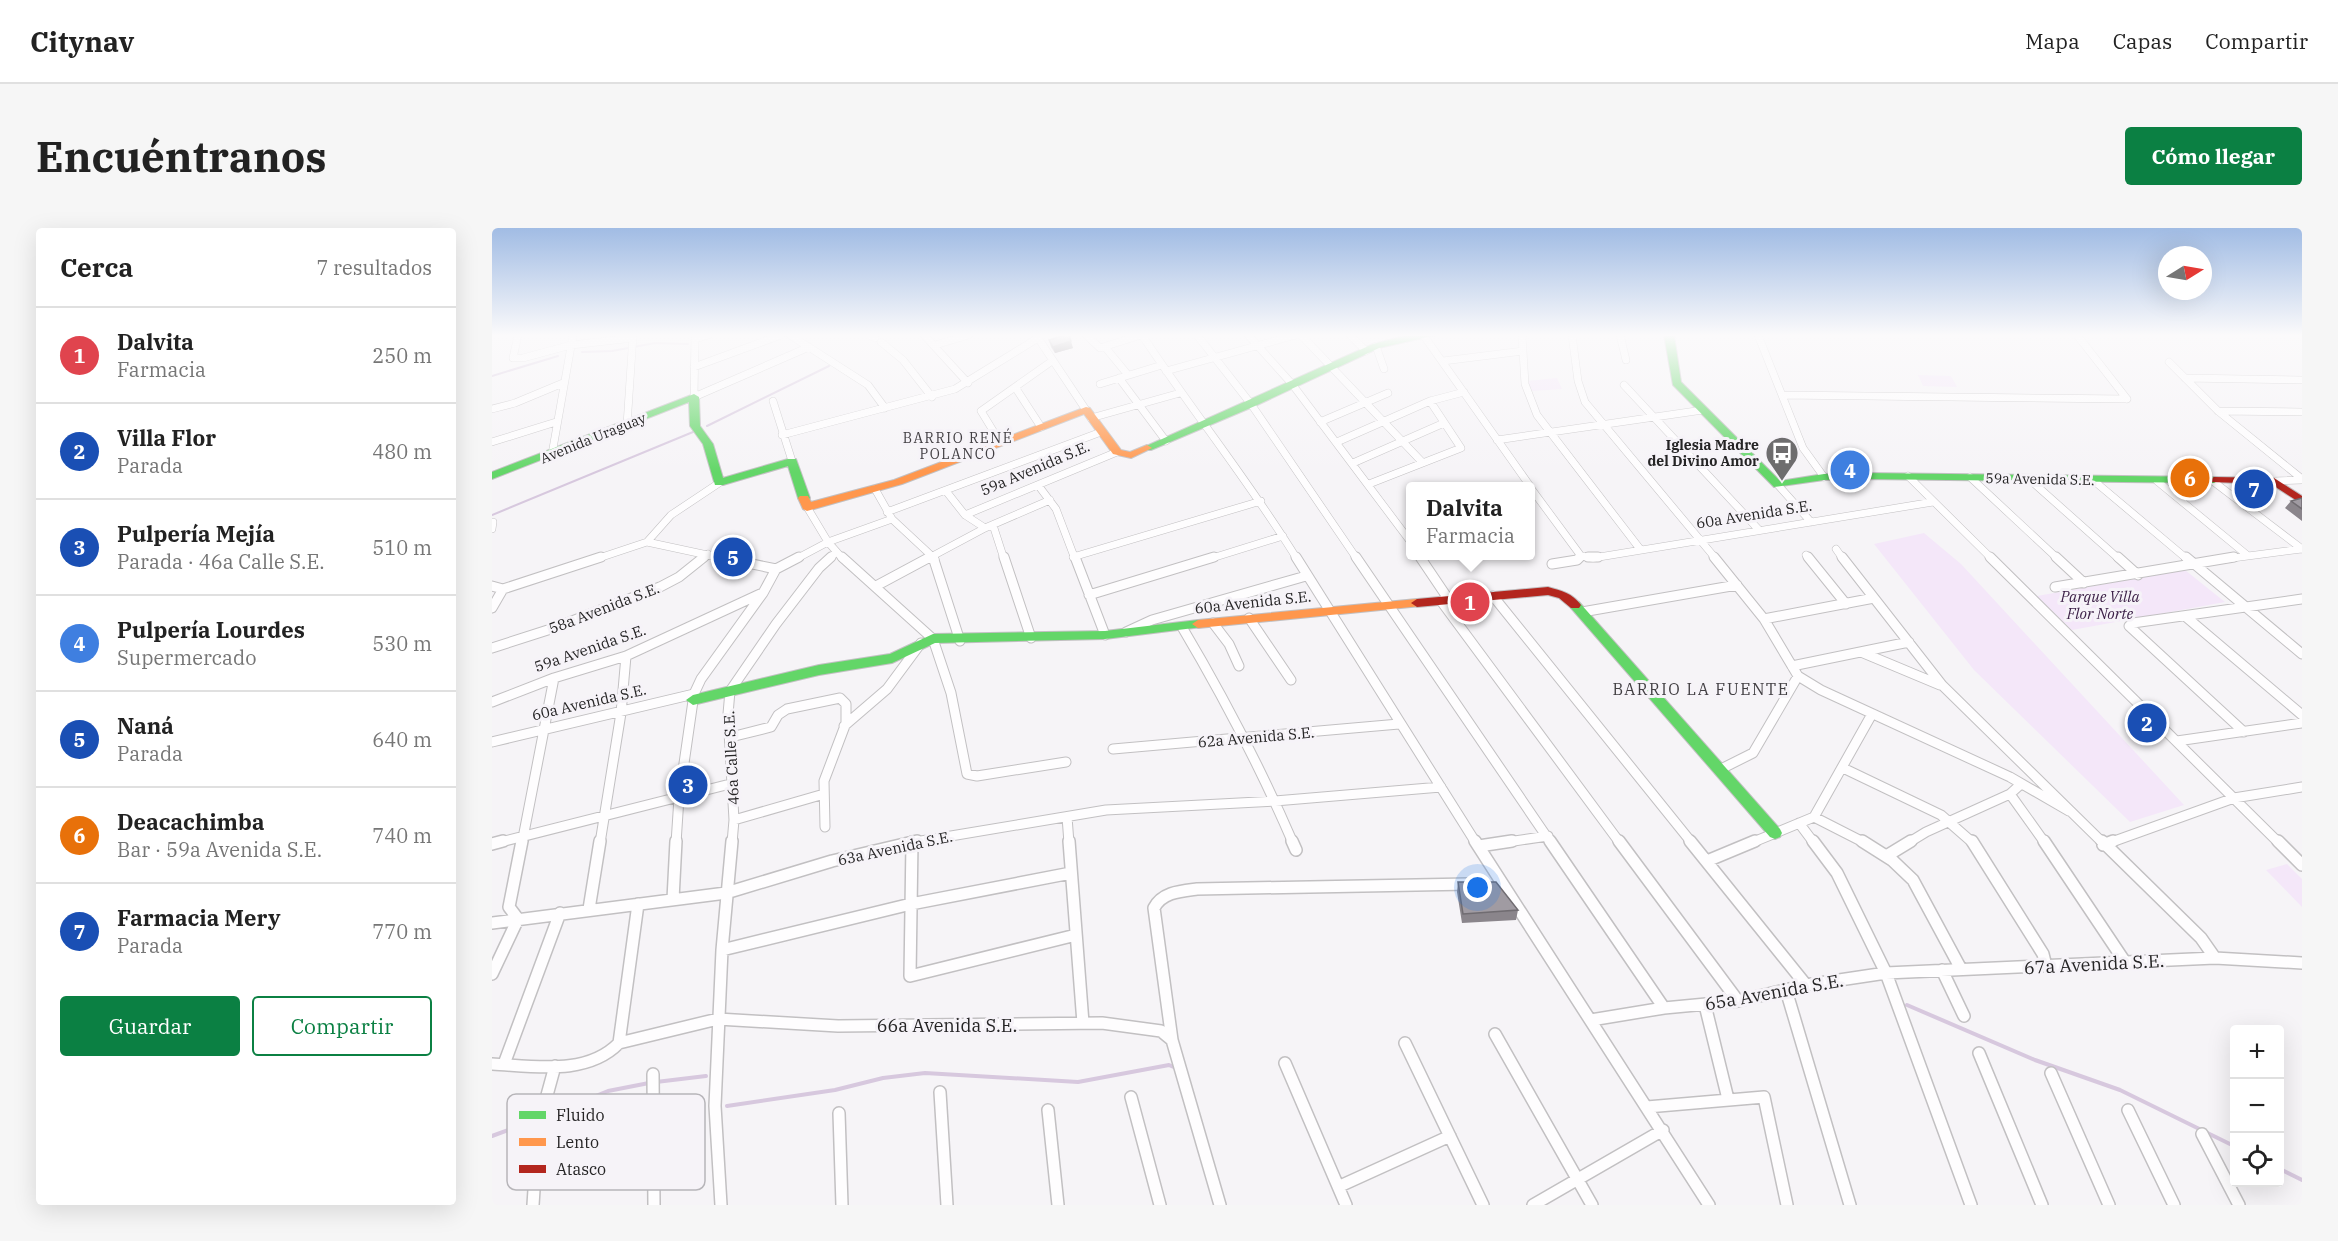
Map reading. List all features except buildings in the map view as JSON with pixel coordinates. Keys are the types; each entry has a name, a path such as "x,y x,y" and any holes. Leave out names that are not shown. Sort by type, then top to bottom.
{"street":[{"path":"627,425 630,381"},
{"path":"694,381 695,426 708,444 719,483"},
{"path":"694,397 732,381"},
{"path":"861,381 868,385 885,408"},
{"path":"921,381 932,397"},
{"path":"782,435 932,397 972,381"},
{"path":"1000,442 981,411 1024,381"},
{"path":"1066,381 1101,432 1122,454 1166,441 1299,381"},
{"path":"1100,384 1111,381"},
{"path":"1121,381 1166,441"},
{"path":"1172,381 1261,501 1400,724 1663,1130 1709,1205"},
{"path":"1233,381 1664,1008"},
{"path":"1289,381 1406,535"},
{"path":"1343,381 1422,462"},
{"path":"1456,381 1526,482"},
{"path":"1525,381 1537,415 1640,549"},
{"path":"1580,381 1582,395 1603,426 1700,539 1764,619 1798,676 1872,714 2021,784 2069,811"},
{"path":"1676,381 1811,522"},
{"path":"1776,381 1803,448 1824,477"},
{"path":"1782,395 2127,399 2113,381"},
{"path":"2188,381 2218,411 2302,480"},
{"path":"492,409 515,403 563,383"},
{"path":"552,454 563,383"},
{"path":"1624,385 1759,530"},
{"path":"1015,387 1041,427"},
{"path":"1337,442 1430,401 1464,392"},
{"path":"807,507 914,477 1041,427 1180,393"},
{"path":"1320,422 1388,393"},
{"name":"Avenida Uraguay","path":"492,476 694,397"},
{"path":"773,401 782,435 807,507 828,542 836,552 876,586 927,641 951,693 967,774 977,776 1066,762"},
{"path":"1369,484 1461,448 1430,401"},
{"path":"1497,440 1702,410"},
{"path":"2218,411 2302,412"},
{"path":"492,442 556,422"},
{"path":"1353,463 1444,423"},
{"path":"492,923 673,900 679,798 694,697 701,679 763,593 776,569 828,542 946,491 1101,432"},
{"name":"59a Avenida S.E.","path":"965,515 1122,454"},
{"path":"647,542 664,519 680,506 719,483 792,460"},
{"path":"1908,476 2302,865"},
{"name":"59a Avenida S.E.","path":"1778,485 1824,477 1908,476 2214,482 2302,480"},
{"path":"1970,477 2084,583"},
{"path":"2029,479 2138,575"},
{"path":"2093,480 2302,654"},
{"path":"2157,481 2247,555"},
{"path":"2274,481 2302,501"},
{"path":"2214,482 2302,549"},
{"path":"1038,485 1056,509 1105,635"},
{"path":"875,489 890,516 933,557 960,640"},
{"path":"946,491 965,515 989,526 1031,638"},
{"path":"1535,494 1581,556"},
{"path":"876,586 989,526 1050,500"},
{"path":"1073,557 1261,501"},
{"name":"60a Avenida S.E.","path":"1552,564 1577,560 1581,556 1593,558 1933,502"},
{"path":"1089,595 1283,536"},
{"path":"492,586 503,589 647,542 776,569"},
{"path":"1836,549 1942,686 2201,938 2215,958"},
{"path":"2055,587 2138,575 2247,555 2302,549"},
{"name":"46a Calle S.E.","path":"722,1205 716,1106 722,950 734,820 734,783 728,714 730,691 776,624 819,568 836,552"},
{"name":"58a Avenida S.E.","path":"492,648 554,628 660,587 679,577 708,554"},
{"path":"1806,555 1846,604"},
{"path":"1422,560 1445,601 1738,1001"},
{"path":"1126,632 1152,620 1306,576"},
{"path":"1582,612 1737,585"},
{"path":"492,608 503,589"},
{"name":"60a Avenida S.E.","path":"927,641 1105,635 1328,610 1558,591 1582,612 1775,832"},
{"name":"59a Avenida S.E.","path":"492,702 554,678 626,656 763,593"},
{"path":"1493,596 1806,985"},
{"path":"1764,619 1874,598"},
{"path":"2244,732 2129,626 2133,623 2242,606 2302,600"},
{"path":"2185,616 2302,715"},
{"path":"1249,618 1291,680"},
{"path":"1213,623 1230,644 1239,666"},
{"path":"1182,627 1214,678 1230,716 1244,738 1275,801 1296,850"},
{"path":"694,697 892,657 927,641"},
{"path":"844,726 872,706 886,692 927,641"},
{"path":"1792,666 1909,642"},
{"path":"1860,652 1942,686"},
{"path":"589,909 606,816 621,712 626,656"},
{"path":"1719,770 1753,753 1798,676"},
{"path":"518,919 509,907 554,678"},
{"name":"60a Avenida S.E.","path":"492,742 694,697"},
{"path":"731,737 771,727 778,715 787,709 840,698 846,703 840,744 824,776 825,827"},
{"path":"1707,861 1814,817 1872,714"},
{"path":"2177,741 2302,723"},
{"name":"62a Avenida S.E.","path":"1113,749 1400,724"},
{"path":"1843,768 1950,821 1978,848 2043,954 2046,966"},
{"path":"492,844 734,783"},
{"path":"1888,855 1926,832 2010,794 2021,784"},
{"path":"2103,844 2234,798 2302,786"},
{"name":"63a Avenida S.E.","path":"673,900 726,893 832,861 912,842 1106,810 1275,801 1441,787"},
{"path":"734,820 824,794"},
{"path":"2010,794 2030,820 2125,962"},
{"path":"1066,817 1083,1023"},
{"path":"1814,817 1888,855 1913,880 1961,969"},
{"path":"1799,823 1837,873 1886,973 1971,1205"},
{"path":"1479,846 1548,836"},
{"path":"912,842 910,976 1076,935"},
{"path":"722,950 911,904 1071,873"},
{"path":"1220,1205 1172,1040 1154,908 1158,900 1164,896 1197,889 1503,884"},
{"path":"560,913 498,1064 555,1066 592,1062 616,1047 638,903"},
{"path":"492,974 518,919"},
{"name":"67a Avenida S.E.","path":"1886,973 2215,958 2302,963"},
{"path":"1942,970 1964,1016"},
{"name":"65a Avenida S.E.","path":"1591,1020 1664,1008 1738,1001 1806,985 1886,973"},
{"path":"1786,990 1850,1205"},
{"path":"1705,1005 1728,1099"},
{"name":"66a Avenida S.E.","path":"616,1047 718,1019 838,1026 1083,1023 1161,1030 1172,1040"},
{"path":"1495,1034 1592,1205"},
{"path":"1405,1043 1483,1205"},
{"path":"1979,1053 2042,1205"},
{"path":"1285,1063 1340,1186 1346,1205"},
{"path":"547,1094 555,1066"},
{"path":"2051,1073 2109,1205"},
{"path":"653,1074 653,1094"},
{"path":"940,1092 947,1205"},
{"path":"1131,1097 1160,1205"},
{"path":"1647,1107 1764,1097 1787,1205"},
{"path":"1048,1110 1058,1205"},
{"path":"2128,1110 2174,1205"},
{"path":"839,1113 842,1205"},
{"path":"1533,1205 1663,1130"},
{"path":"2202,1134 2239,1205"},
{"path":"1340,1186 1450,1136"},
{"path":"533,1205 534,1190"},
{"path":"654,1190 654,1205"}],"green space":[{"path":"1527,381 1558,381 1562,389 1532,391"},
{"path":"1921,381 1954,381 1957,387 1923,386"},
{"path":"1924,533 1961,564 2184,805 2130,822 1974,670 1874,544"},
{"name":"Parque Villa Flor Norte","path":"2185,570 2225,602 2072,630 2037,596"},
{"path":"2287,864 2302,879 2302,907 2266,870"}],"waterway":[{"path":"707,426 799,381"},
{"path":"492,515 693,432"},
{"path":"1907,1005 2035,1060 2120,1090 2230,1144"},
{"path":"727,1106 835,1090 883,1078 925,1073 1078,1082 1169,1065 1176,1068"},
{"path":"656,1082 706,1076"},
{"path":"601,1094 649,1083"},
{"path":"492,1136 507,1130"},
{"path":"2284,1171 2302,1180"}],"traffic: fast":[{"path":"1147,448 1301,381"},
{"path":"1676,381 1778,485 1824,477 1863,476 2214,480"},
{"path":"492,476 694,397 695,426 708,444 719,483 792,461 804,498"},
{"path":"1575,605 1775,833"},
{"path":"693,700 819,670 892,658 933,639 1105,635 1198,624"}],"traffic: slow":[{"path":"804,498 807,507 898,482 1086,410 1117,452 1131,455 1147,448"},
{"path":"1198,624 1417,603"}],"traffic: jam":[{"path":"2214,480 2274,481 2302,501"},
{"path":"1417,603 1548,591 1563,595 1575,605"}],"place":[{"name":"Pulpería Lourdes","path":"1850,470"},
{"name":"Deacachimba","path":"2190,478"},
{"name":"Iglesia Madre del Divino Amor","path":"1782,482"},
{"name":"Farmacia Mery","path":"2254,489"},
{"name":"Naná","path":"733,557"},
{"name":"Dalvita","path":"1470,602"},
{"name":"Villa Flor","path":"2147,723"},
{"name":"Pulpería Mejía","path":"688,785"}],"district":[{"name":"BARRIO RENÉ POLANCO","path":"958,446"},
{"name":"BARRIO LA FUENTE","path":"1701,689"}]}
